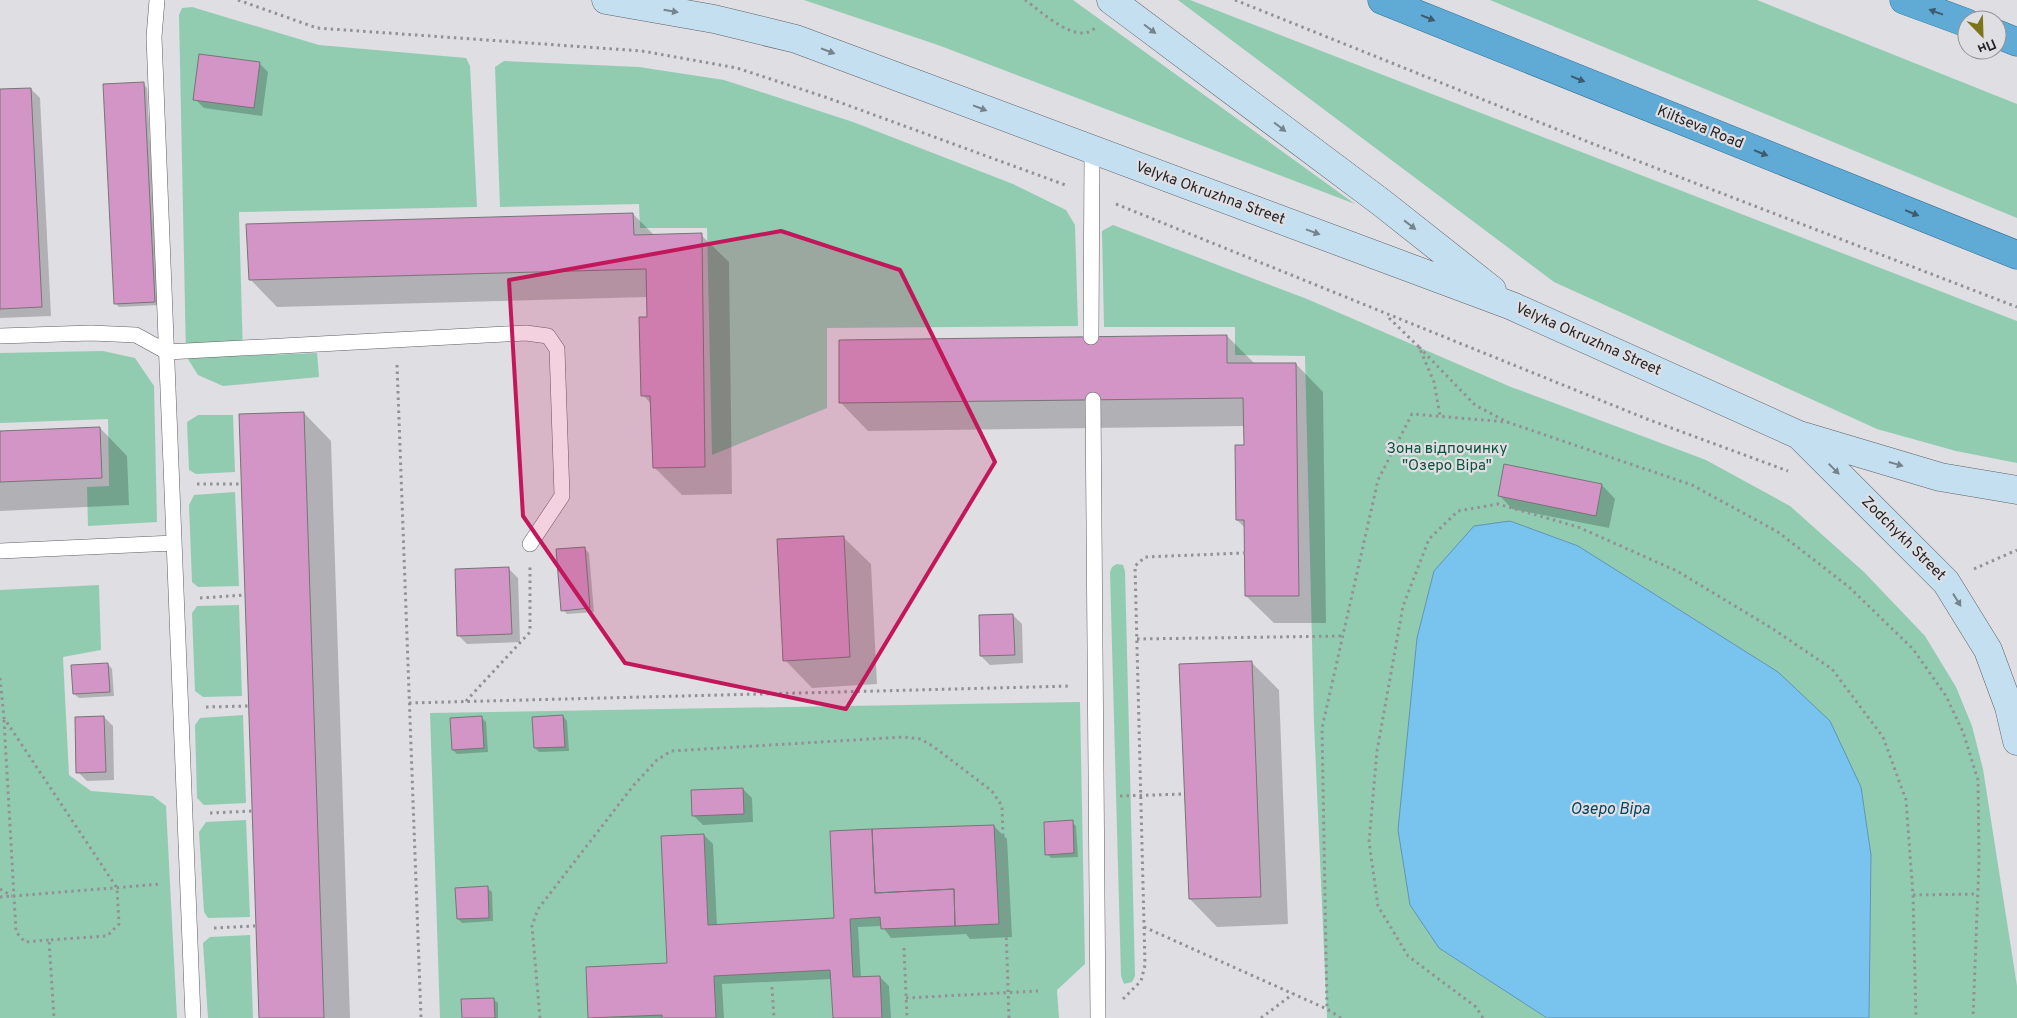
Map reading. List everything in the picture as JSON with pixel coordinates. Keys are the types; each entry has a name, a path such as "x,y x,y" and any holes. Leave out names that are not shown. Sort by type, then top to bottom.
{"highway":[{"name":"Kiltseva Road","path":"1382,0 2017,255"},
{"path":"1904,0 1957,19"}],"main road":[{"name":"Velyka Okruzhna Street","path":"606,0 714,19 796,39 1512,306 1799,435"},
{"path":"1111,0 1382,203 1512,306"},
{"path":"1799,435 1940,476 2017,490"},
{"name":"Zodchykh Street","path":"1799,435 1946,582 1988,650 2013,708 2017,741"}],"lane":[{"path":"156,0 154,37 193,1018"},
{"path":"1091,336 1090,237 1092,150"},
{"path":"0,336 136,335 167,352 526,333 548,336 557,349 562,496 530,544"},
{"path":"1093,400 1098,1016"},
{"path":"0,551 174,543"}],"path":[{"path":"238,0 317,28 642,51 737,68 828,98 1092,195 1647,420 1792,472"},
{"path":"1025,0 1067,29 1081,34 1091,33 1097,25"},
{"path":"1236,0 1591,143 2017,307"},
{"path":"1389,318 1475,405 1507,422 1692,485 1778,532 1849,587 1913,649 1949,703 1963,732 1978,780 1978,894 1973,1018"},
{"path":"396,340 421,1018"},
{"path":"1418,347 1434,382 1440,416"},
{"path":"1328,1009 1322,728 1378,480 1412,414 1507,422"},
{"path":"172,484 241,484"},
{"path":"1483,1018 1476,1007 1408,956 1378,906 1368,842 1377,751 1402,606 1429,539 1458,511 1498,504 1578,527 1677,571 1773,629 1832,669 1883,737 1906,800 1913,895 1916,1018"},
{"path":"466,702 530,632 530,544"},
{"path":"1098,1016 1123,999 1141,981 1145,965 1135,566 1145,557 1245,553"},
{"path":"176,599 244,595"},
{"path":"1137,639 1343,636"},
{"path":"0,678 4,718 12,896 16,932 25,942 106,936 119,924 117,888 4,718"},
{"path":"410,703 1096,685"},
{"path":"181,708 248,706"},
{"path":"539,1018 532,926 538,909 633,786 657,760 671,751 894,738 921,739 934,747 992,791 1002,806 1009,1018"},
{"path":"1096,797 1184,794"},
{"path":"185,813 252,811"},
{"path":"0,898 188,882"},
{"path":"0,889 12,896"},
{"path":"1913,895 1978,894"},
{"path":"190,929 255,926"},
{"path":"1144,928 1328,1009 1341,1018"},
{"path":"49,940 54,1018"},
{"path":"904,948 907,1018"},
{"path":"772,987 774,1018"},
{"path":"906,998 1038,991"},
{"path":"1261,1018 1294,994"}],"highlighted area":[{"path":"781,231 900,270 995,462 846,709 625,663 523,516 509,280"}],"green space":[{"path":"804,0 1073,0 1355,204 938,45"},
{"path":"1178,0 1190,0 2017,321 2017,463 1956,451 1877,429 1554,282"},
{"path":"1490,0 1757,0 2017,104 2017,218"},
{"path":"192,7 319,45 466,58 470,66 477,207 239,212 243,356 317,353 319,377 223,386 198,375 186,356 179,15 182,8"},
{"path":"504,61 639,67 724,80 853,122 1013,184 1066,210 1075,225 1078,326 827,328 827,408 712,455 707,228 640,228 639,204 500,207 495,67"},
{"name":"Зона відпочинку \"Озеро Віра\"","path":"1113,225 1307,299 1511,387 1706,460 1790,506 1864,572 1925,636 1956,687 1972,726 1983,769 2017,986 2017,1018 1869,1018 1871,855 1861,787 1778,672 1578,546 1510,521 1439,948 1547,1018 1327,1018 1314,723 1305,356 1235,355 1235,327 1104,327 1102,231"},
{"path":"103,351 135,358 154,386 157,522 88,526 87,487 109,486 108,419 0,423 0,353"},
{"path":"198,415 233,415 235,472 196,474 189,470 187,422"},
{"path":"235,492 239,586 198,587 192,582 189,505 194,495"},
{"path":"1117,564 1123,565 1125,571 1135,976 1132,982 1124,984 1121,976 1110,572 1112,567"},
{"path":"99,585 101,650 63,657 69,775 91,791 153,796 166,806 177,1018 0,1018 0,590"},
{"path":"239,605 242,696 203,697 195,691 192,613 197,606"},
{"path":"1080,702 1085,964 1057,990 1059,1018 440,1018 430,713"},
{"path":"243,715 246,803 204,805 197,798 195,725 200,718"},
{"path":"246,820 250,917 208,918 204,912 199,832 206,822"},
{"path":"250,935 253,1018 208,1018 203,943 210,937"}],"water":[{"name":"Озеро Віра","path":"1510,521 1578,546 1778,672 1830,721 1861,787 1871,855 1869,1018 1547,1018 1439,948 1410,905 1398,830 1417,638 1434,571 1474,526"}],"building":[{"path":"199,54 260,62 254,108 193,100"},
{"path":"144,82 155,302 114,304 103,84"},
{"path":"31,88 42,307 0,309 0,89"},
{"path":"633,213 634,235 702,233 705,467 653,468 650,396 641,396 639,317 647,317 646,269 249,280 246,224"},
{"path":"1227,335 1227,363 1296,363 1299,596 1245,596 1244,520 1236,520 1235,445 1244,445 1243,398 839,403 839,340"},
{"path":"304,412 324,1018 259,1018 239,414"},
{"path":"100,427 102,478 0,482 0,431"},
{"path":"1504,464 1602,484 1596,516 1498,496"},
{"path":"844,536 850,657 783,661 777,539"},
{"path":"585,547 590,608 561,611 556,549"},
{"path":"509,567 512,634 457,636 455,569"},
{"path":"1013,614 1015,655 980,656 979,615"},
{"path":"1252,661 1261,897 1189,899 1179,664"},
{"path":"108,663 110,692 73,694 71,665"},
{"path":"563,715 565,747 534,748 532,717"},
{"path":"104,716 106,772 76,773 75,717"},
{"path":"482,716 484,748 452,750 450,718"},
{"path":"743,788 744,814 692,816 691,790"},
{"path":"1073,820 1074,853 1045,855 1044,822"},
{"path":"994,825 999,924 955,926 954,889 875,893 872,829"},
{"path":"872,829 875,893 954,889 955,926 881,929 880,917 850,919 853,977 880,976 882,1018 833,1018 830,970 714,976 716,1018 662,1018 662,1015 588,1018 586,967 667,963 661,836 704,834 708,925 834,918 830,831"},
{"path":"488,886 489,918 457,919 455,888"},
{"path":"494,998 495,1018 462,1018 461,999"}]}
